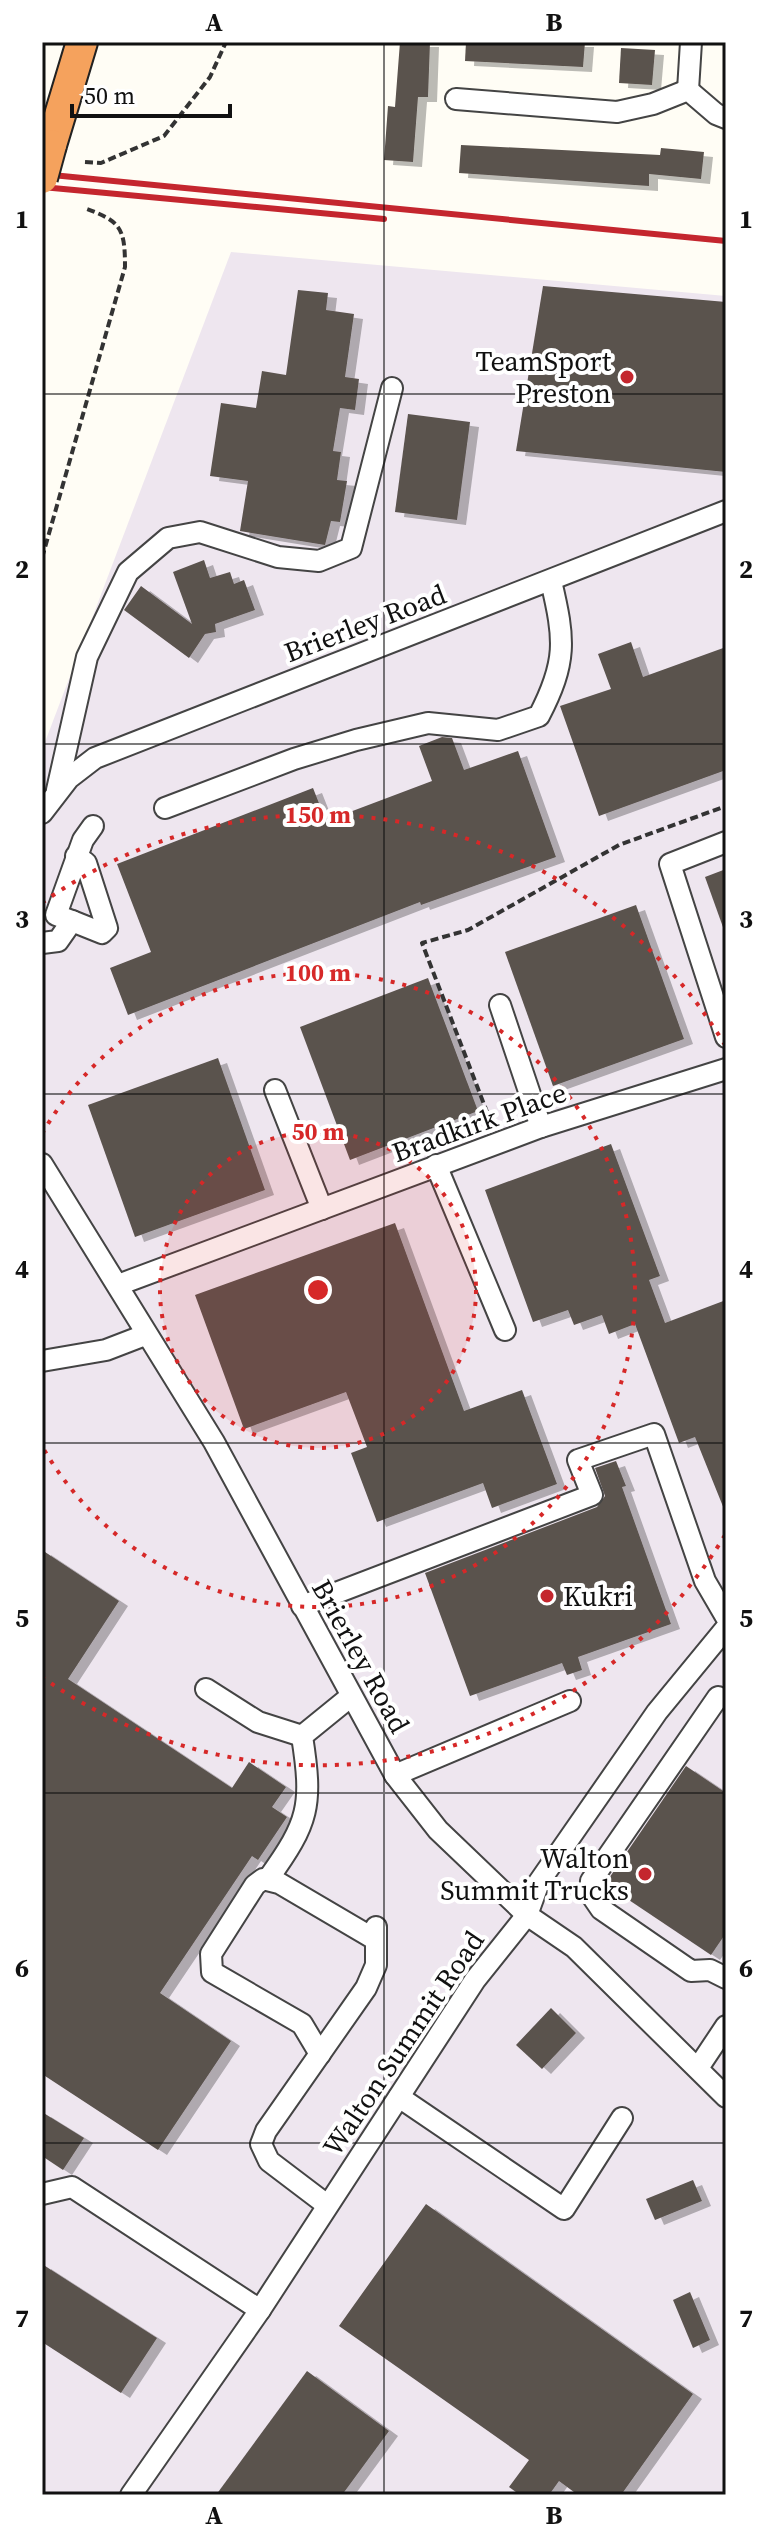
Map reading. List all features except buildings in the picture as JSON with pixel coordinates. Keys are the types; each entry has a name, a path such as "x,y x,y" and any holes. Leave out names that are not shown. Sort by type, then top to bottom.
{"highway":[{"path":"42,178 82,42"}],"street":[{"path":"688,90 691,42"},
{"path":"456,99 617,112 653,104 688,90"},
{"path":"688,90 726,118"},
{"path":"56,794 87,657 128,572 168,538 200,532 278,557 319,561 351,548 392,388"},
{"name":"Brierley Road","path":"42,813 56,794 95,758 726,511"},
{"path":"165,808 294,759 356,740 428,723 498,730 539,716 558,678 562,629 551,581"},
{"path":"76,856 86,863 107,928 102,933 56,915 76,856 93,826"},
{"path":"726,842 670,864 726,1037"},
{"path":"42,943 58,941 72,921"},
{"path":"500,1005 541,1127"},
{"name":"Bradkirk Place","path":"118,1285 541,1127 726,1069"},
{"path":"275,1090 322,1209"},
{"name":"Brierley Road","path":"42,1164 214,1442 395,1775 438,1830 527,1915 574,1947 726,2097"},
{"path":"436,1165 505,1330"},
{"path":"42,1361 106,1350 145,1335"},
{"path":"302,1606 592,1495 578,1460 654,1434 705,1581 726,1617"},
{"name":"Walton Summit Road","path":"131,2495 260,2310 475,1980 527,1915 539,1882 657,1712 726,1628"},
{"path":"206,1689 258,1722 302,1736"},
{"path":"302,1736 350,1697"},
{"path":"718,1697 591,1881 590,1893 601,1909 691,1971 710,1970 726,1978"},
{"path":"395,1775 570,1701"},
{"path":"302,1736 308,1778 307,1811 294,1843 268,1879 255,1885 211,1954 211,1966 215,1974 302,2024 320,2054"},
{"path":"268,1879 376,1934 376,1965 366,1988 266,2131 261,2144 269,2161 327,2205"},
{"path":"698,2068 726,2026"},
{"path":"399,2097 564,2209 622,2118"},
{"path":"42,2194 72,2187 260,2310"}],"path":[{"path":"85,162 101,163 164,136 210,77 226,42"},
{"path":"42,558 125,267 125,236 111,217 84,208"},
{"path":"499,1142 422,943 468,930 619,845 726,806"}],"shaded area":[{"path":"231,252 726,296 726,2495 42,2495 42,750"}],"railway":[{"path":"42,174 726,241"},
{"path":"42,187 384,219"}],"place":[{"name":"TeamSport Preston","path":"627,377"},
{"name":"Kukri","path":"547,1596"},
{"name":"Walton Summit Trucks","path":"645,1874"}]}
